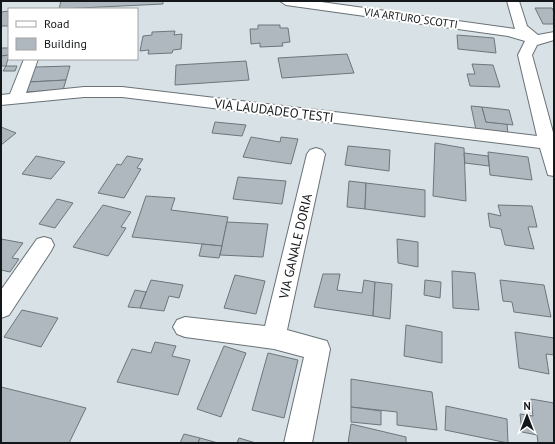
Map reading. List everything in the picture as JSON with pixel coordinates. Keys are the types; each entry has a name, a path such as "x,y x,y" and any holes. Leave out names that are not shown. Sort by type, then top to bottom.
{"street":[{"name":"VIA ARTURO SCOTTI","path":"286,1 510,32 535,40"},
{"path":"513,1 521,28 535,40"},
{"path":"553,165 525,58 528,45 535,40 554,36"},
{"path":"8,99 30,60"},
{"name":"VIA LAUDADEO TESTI","path":"8,99 84,92 128,93 547,143"},
{"name":"VIA GANALE DORIA","path":"274,338 316,154"},
{"path":"1,308 44,245"},
{"path":"185,327 274,338 318,349 298,443"}],"building":[{"path":"61,1 163,1 163,4 59,8"},
{"path":"535,8 552,8 554,12 554,24 543,24"},
{"path":"8,11 8,26 1,26 1,12"},
{"path":"258,25 280,25 280,28 288,28 290,42 282,43 283,46 260,47 260,43 251,44 250,29 258,29"},
{"path":"175,31 174,35 182,34 181,49 173,50 172,53 148,54 149,50 140,51 143,36 152,35 152,32"},
{"path":"457,35 494,38 496,53 458,49"},
{"path":"1,48 8,48 8,55 1,56"},
{"path":"347,54 354,73 282,78 278,58"},
{"path":"8,55 6,66 1,66 1,56"},
{"path":"246,61 249,80 175,85 176,65"},
{"path":"472,64 493,65 500,87 470,86 467,74 475,74"},
{"path":"6,66 17,66 15,71 3,71"},
{"path":"70,66 66,80 29,82 35,67"},
{"path":"66,80 63,90 25,92 29,82"},
{"path":"471,106 482,107 486,122 507,124 508,135 476,130"},
{"path":"482,107 509,110 513,125 486,122"},
{"path":"215,122 246,125 242,136 212,133"},
{"path":"1,127 16,133 1,145"},
{"path":"251,137 280,142 281,137 298,139 291,164 243,157"},
{"path":"435,143 464,148 466,201 433,196"},
{"path":"348,146 390,150 389,171 345,165"},
{"path":"488,152 528,157 532,180 490,175"},
{"path":"464,153 488,156 489,166 465,163"},
{"path":"36,156 65,162 51,179 22,174"},
{"path":"127,156 143,159 137,168 141,169 124,198 98,193 117,164 121,165"},
{"path":"238,177 286,181 282,204 233,199"},
{"path":"349,181 366,183 365,209 347,207"},
{"path":"366,183 425,190 425,217 365,209"},
{"path":"146,196 175,198 171,210 228,217 222,246 132,237"},
{"path":"57,199 73,203 55,228 39,224"},
{"path":"103,205 131,212 121,227 126,228 108,256 73,247"},
{"path":"498,205 532,206 537,227 528,227 534,249 505,245 501,229 490,227 488,213 501,216"},
{"path":"227,222 268,224 263,257 220,255"},
{"path":"1,239 23,243 12,258 19,259 10,272 1,270"},
{"path":"397,239 418,242 418,267 398,263"},
{"path":"202,244 222,246 219,258 199,256"},
{"path":"452,271 475,273 479,310 453,308"},
{"path":"323,274 340,274 337,290 362,293 364,280 375,282 373,316 314,307"},
{"path":"235,275 265,281 256,314 224,308"},
{"path":"151,280 183,285 179,298 169,296 164,311 140,308"},
{"path":"425,280 441,282 440,298 424,295"},
{"path":"500,280 544,285 551,317 514,312 512,302 503,301"},
{"path":"375,282 392,284 390,319 373,316"},
{"path":"135,290 146,292 140,308 128,307"},
{"path":"22,310 58,318 41,347 4,337"},
{"path":"406,325 442,332 442,363 404,356"},
{"path":"515,332 554,338 554,355 546,354 549,374 519,368"},
{"path":"155,342 176,346 172,356 190,360 178,395 117,382 132,349 151,353"},
{"path":"224,346 246,353 221,417 197,409"},
{"path":"268,353 298,360 284,418 252,410"},
{"path":"351,379 432,392 437,430 397,425 397,412 351,407"},
{"path":"1,387 86,408 69,443 1,443"},
{"path":"531,399 554,403 554,443 538,443 537,435 522,432 520,414 533,416"},
{"path":"446,406 507,419 508,443 445,430"},
{"path":"351,407 381,411 381,425 351,422"},
{"path":"351,424 406,437 406,443 348,443"},
{"path":"184,434 200,438 198,443 180,443"},
{"path":"200,438 218,443 198,443"},
{"path":"239,438 256,443 237,443"}]}
